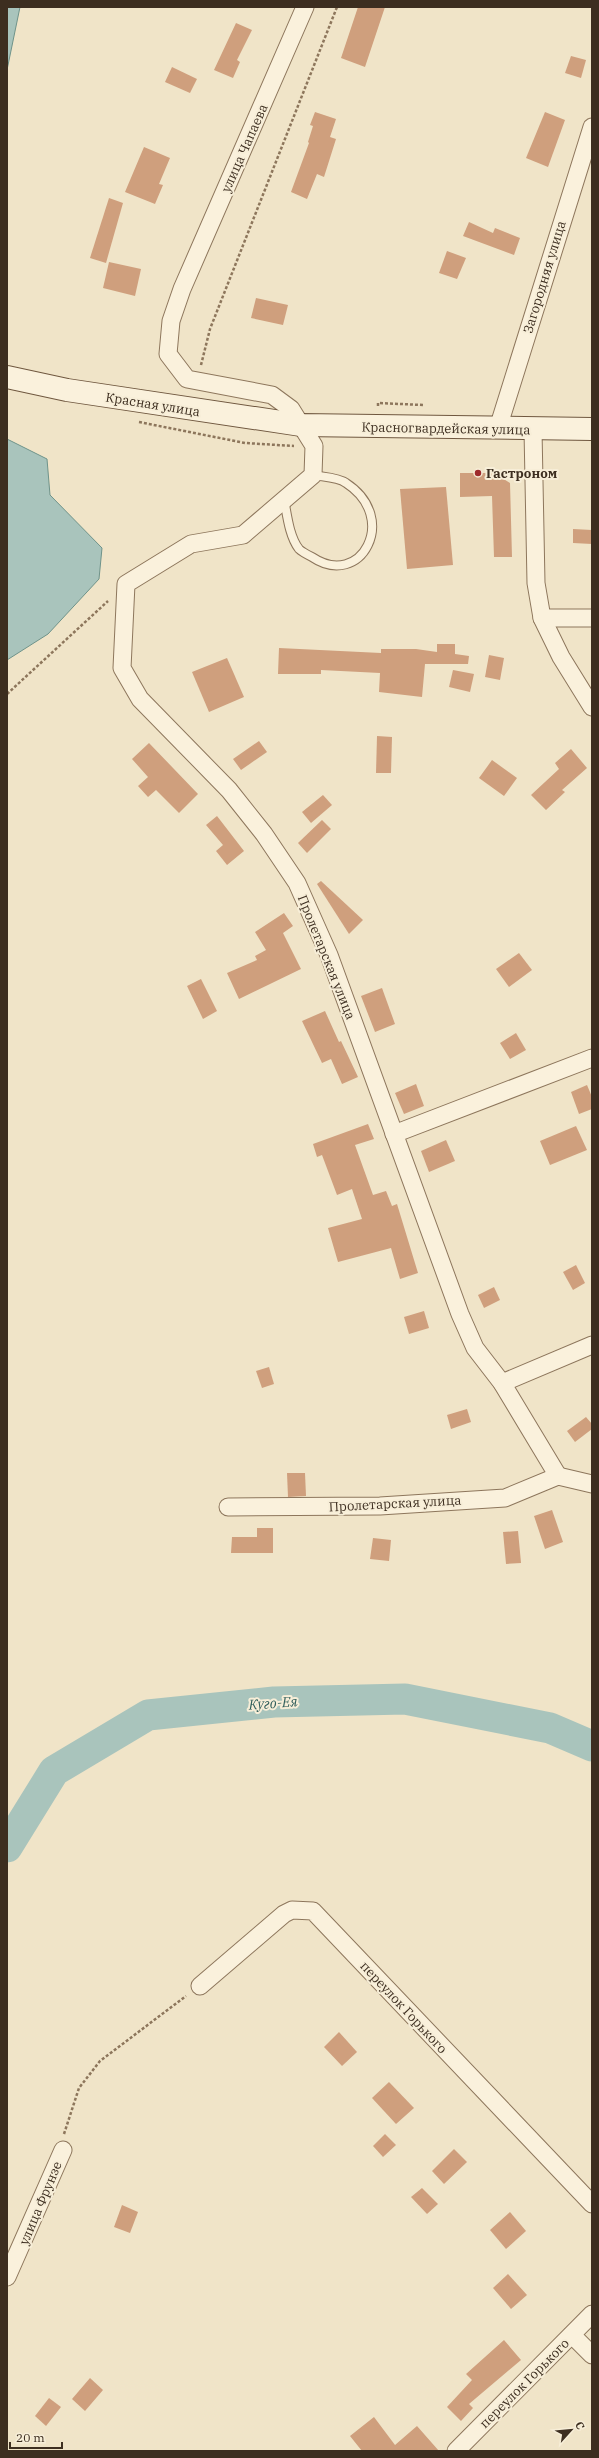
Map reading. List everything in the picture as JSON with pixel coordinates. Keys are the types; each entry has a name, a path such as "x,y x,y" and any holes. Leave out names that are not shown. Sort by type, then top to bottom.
{"street":[{"name":"улица Чапаева","path":"196,381 187,379 168,354 171,321 182,289 305,7"},
{"name":"Загородняя улица","path":"498,428 592,127"},
{"name":"Красная улица","path":"7,377 67,390 301,425"},
{"path":"126,584 191,544 243,536 284,498 313,475 314,446 291,409 272,395 196,381"},
{"name":"Красногвардейская улица","path":"301,425 498,428 533,430 592,429"},
{"path":"533,430 536,583 542,618 561,657 592,708"},
{"name":"Пролетарская улица","path":"126,584 122,668 140,700 229,790 264,834 297,884 329,955 460,1314 475,1348 502,1382 558,1476 505,1498 380,1506 228,1507"},
{"path":"542,618 592,618"},
{"path":"394,1134 592,1058"},
{"path":"502,1382 592,1345"},
{"path":"558,1476 592,1484"},
{"name":"переулок Горького","path":"200,1986 284,1914 292,1910 313,1911 592,2204"},
{"name":"улица Фрунзе","path":"7,2278 63,2150"},
{"name":"переулок Горького","path":"456,2451 592,2314"},
{"path":"572,2335 592,2355"}],"lane":[{"path":"284,498 287,519 299,549 322,564 344,566 365,552 374,530 368,503 345,482 313,475"}],"path":[{"path":"196,381 210,329 337,7"},
{"path":"189,432 193,410"},
{"path":"7,694 126,584"},
{"path":"63,2150 62,2138 80,2088 100,2062 200,1986"}],"water":[{"path":"7,7 20,7 7,70"},
{"path":"7,439 47,459 50,495 102,548 99,579 48,634 7,660"}],"building":[{"path":"358,7 385,7 365,67 341,58"},
{"path":"236,23 252,30 237,60 240,62 233,78 214,70"},
{"path":"571,56 586,60 581,78 565,73"},
{"path":"172,67 197,79 190,93 165,82"},
{"path":"315,112 336,119 330,137 336,139 324,177 317,174 307,199 291,192 309,143 308,142 313,126 310,125"},
{"path":"545,112 565,120 548,167 526,158"},
{"path":"144,147 170,158 159,184 163,185 155,204 125,192"},
{"path":"109,198 123,203 106,263 90,258"},
{"path":"469,222 493,233 495,228 520,238 514,255 463,236"},
{"path":"447,251 466,258 457,279 439,273"},
{"path":"109,262 141,269 135,296 103,288"},
{"path":"256,298 288,305 283,325 251,318"},
{"path":"460,473 494,473 510,483 512,557 494,557 492,496 460,497"},
{"path":"446,487 453,565 407,569 400,489"},
{"path":"573,529 592,530 592,544 573,543"},
{"path":"437,644 455,644 455,654 469,656 468,664 425,664 422,697 379,692 380,673 321,670 321,674 278,674 279,648 381,653 381,649 416,649 437,652"},
{"path":"489,655 504,658 500,680 485,677"},
{"path":"227,658 244,697 209,712 192,672"},
{"path":"453,670 474,674 470,692 449,687"},
{"path":"377,736 392,737 391,773 376,773"},
{"path":"259,741 267,752 241,770 233,759"},
{"path":"149,743 198,794 179,813 156,790 148,797 138,786 148,777 132,759"},
{"path":"571,749 587,768 562,790 565,792 546,810 531,795 559,769 555,763"},
{"path":"492,760 517,778 504,796 479,778"},
{"path":"323,795 332,805 311,823 302,812"},
{"path":"217,816 244,851 227,865 216,851 223,845 206,825"},
{"path":"322,820 331,829 307,853 298,843"},
{"path":"321,881 363,920 349,934 317,884"},
{"path":"284,913 293,926 283,933 301,969 239,999 227,973 257,960 255,956 266,950 255,932"},
{"path":"519,953 532,970 509,987 496,969"},
{"path":"201,979 217,1011 203,1019 187,986"},
{"path":"382,988 395,1024 375,1032 361,996"},
{"path":"325,1011 339,1042 341,1041 358,1077 342,1084 331,1059 322,1063 302,1021"},
{"path":"516,1033 526,1050 510,1059 500,1043"},
{"path":"416,1084 424,1106 404,1114 395,1093"},
{"path":"587,1085 592,1097 592,1109 579,1114 571,1092"},
{"path":"368,1124 374,1139 355,1145 373,1195 386,1191 392,1206 397,1204 418,1273 400,1279 391,1248 338,1262 328,1228 362,1219 352,1189 337,1195 322,1155 317,1157 313,1144"},
{"path":"576,1126 587,1150 550,1165 540,1141"},
{"path":"446,1140 455,1161 429,1172 421,1151"},
{"path":"576,1265 585,1283 573,1290 563,1272"},
{"path":"494,1287 500,1300 484,1308 478,1295"},
{"path":"424,1311 429,1328 409,1334 404,1317"},
{"path":"269,1367 274,1384 262,1388 256,1371"},
{"path":"467,1409 471,1422 451,1429 447,1415"},
{"path":"586,1417 592,1424 592,1429 575,1442 567,1431"},
{"path":"287,1473 305,1473 306,1496 288,1497"},
{"path":"552,1510 563,1542 545,1549 534,1516"},
{"path":"257,1528 273,1528 273,1553 231,1553 232,1537 257,1537"},
{"path":"518,1531 521,1563 506,1564 503,1532"},
{"path":"373,1538 391,1540 389,1561 370,1559"},
{"path":"339,2032 357,2052 342,2066 324,2047"},
{"path":"389,2082 414,2108 396,2124 372,2098"},
{"path":"385,2134 396,2145 383,2157 373,2146"},
{"path":"454,2149 467,2162 444,2184 432,2171"},
{"path":"422,2188 438,2204 427,2214 411,2197"},
{"path":"122,2205 138,2212 130,2233 114,2227"},
{"path":"510,2212 526,2231 506,2249 490,2230"},
{"path":"508,2274 527,2295 511,2309 493,2288"},
{"path":"504,2340 521,2360 469,2404 473,2408 461,2421 447,2407 472,2380 466,2374"},
{"path":"90,2378 103,2390 85,2411 72,2399"},
{"path":"49,2398 61,2407 46,2426 35,2416"},
{"path":"374,2417 395,2445 417,2426 439,2451 362,2451 350,2436"}],"waterway":[{"name":"Куго-Ея","path":"7,1847 54,1771 148,1715 274,1702 405,1699 550,1728 592,1746"}],"place":[{"name":"Гастроном","path":"478,473"}]}
